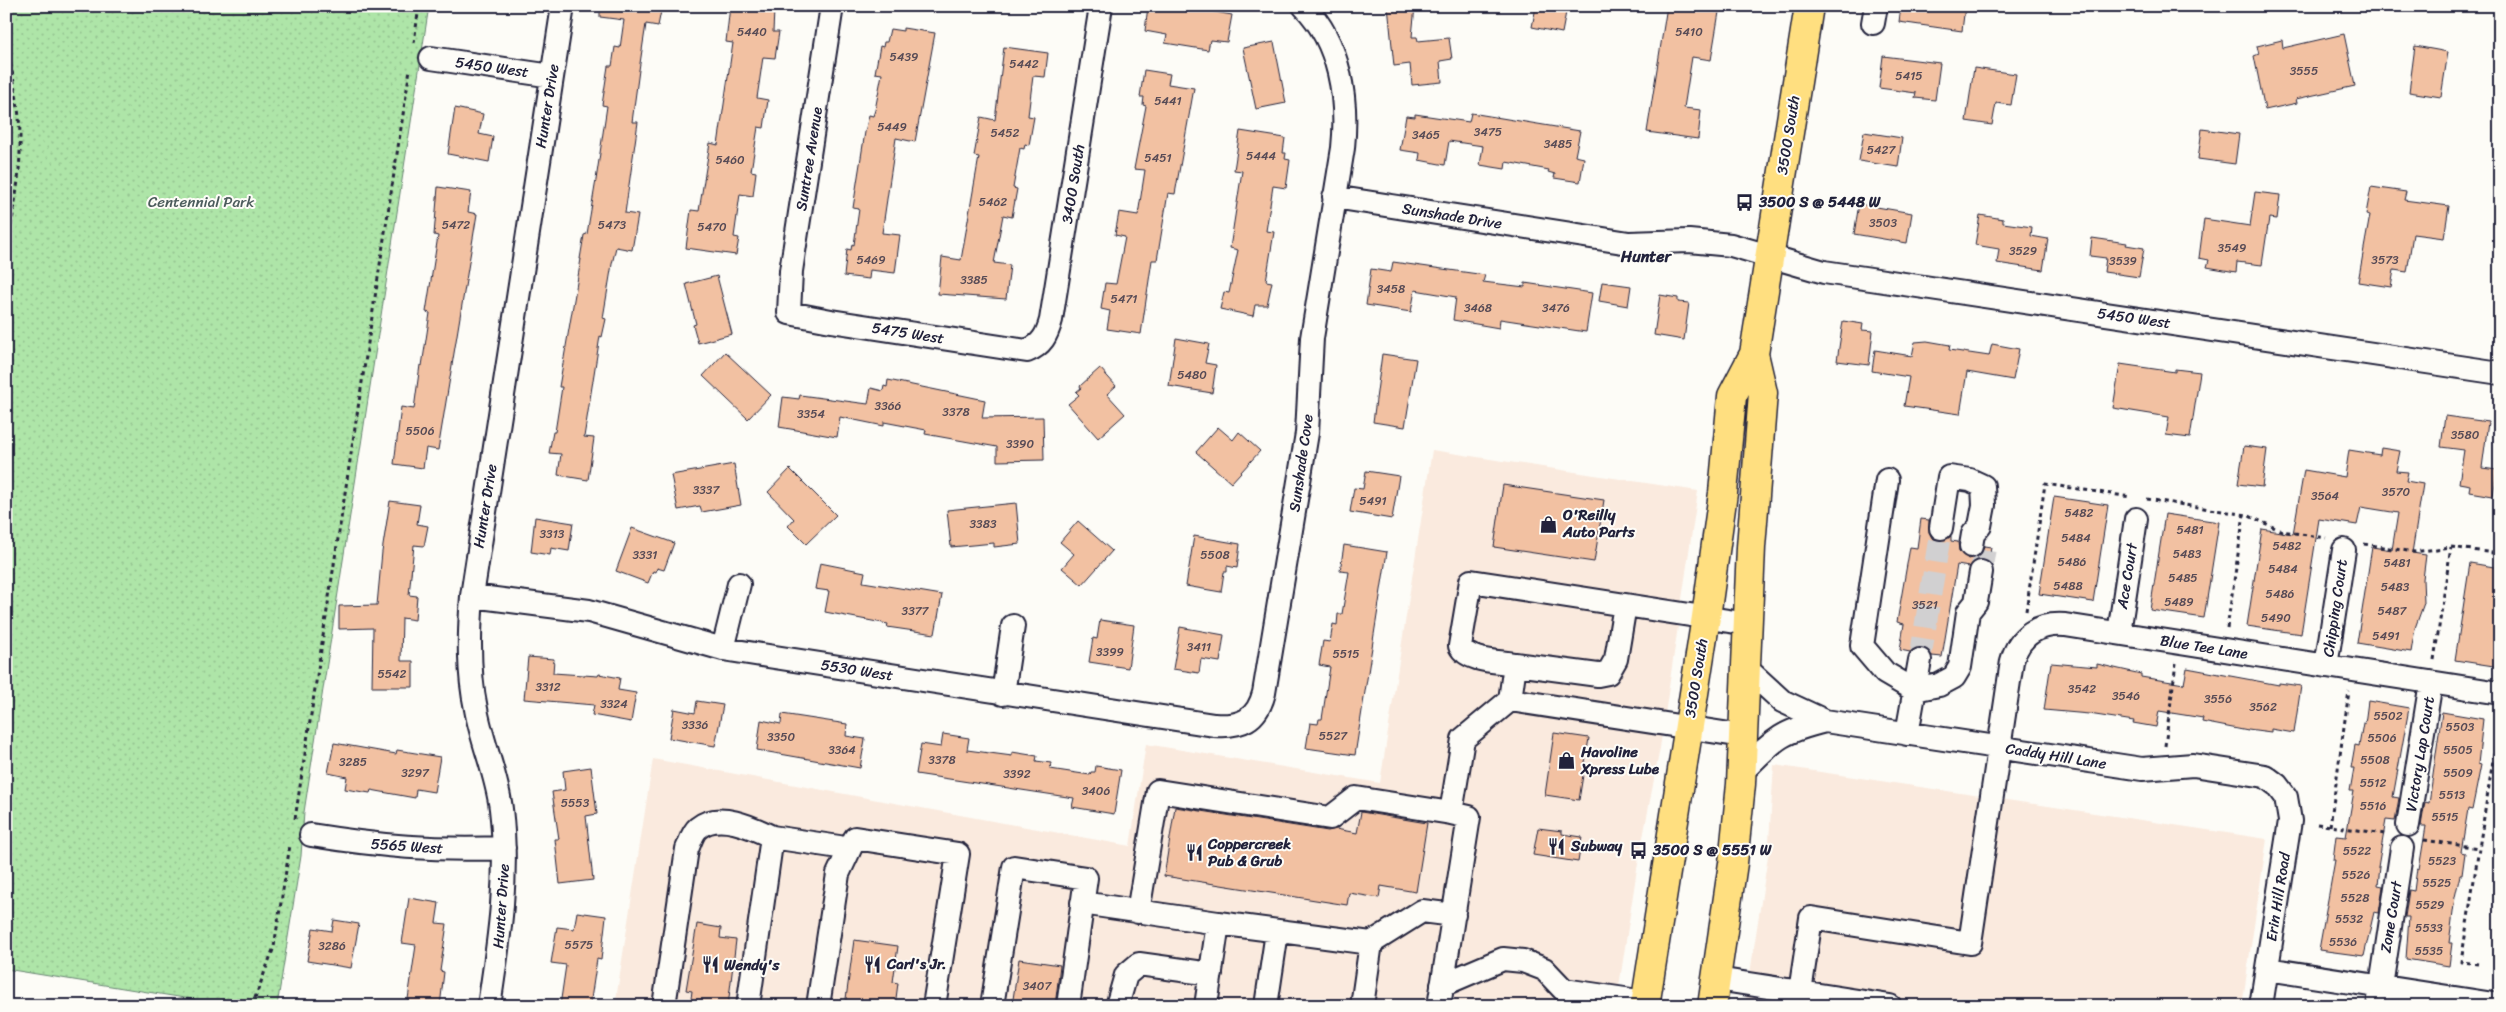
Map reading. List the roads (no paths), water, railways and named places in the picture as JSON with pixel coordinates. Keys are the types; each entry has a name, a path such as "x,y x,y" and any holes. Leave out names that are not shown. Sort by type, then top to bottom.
{"main road":[{"name":"3500 South","path":"1645,1004 1706,617 1723,493 1732,396 1754,354 1809,6"},
{"name":"3500 South","path":"1712,1006 1733,863 1741,773 1752,529 1763,393 1754,354"}],"street":[{"name":"Hunter Drive","path":"489,1006 502,919 504,848 497,786 476,711 469,636 472,596 563,6"},
{"name":"Suntree Avenue","path":"789,313 791,271 832,6"},
{"name":"3400 South","path":"1027,351 1036,347 1043,340 1051,320 1101,6"},
{"path":"1304,6 1327,40 1337,66 1344,93 1346,120 1334,197"},
{"name":"5450 West","path":"419,58 552,76"},
{"name":"Sunshade Drive","path":"1334,197 1621,242 1640,244 1689,241 1730,245 1769,258"},
{"name":"Sunshade Cove","path":"1244,722 1258,711 1264,693 1307,433 1312,338 1334,197"},
{"name":"5450 West","path":"1769,258 1824,272 2500,373"},
{"name":"5475 West","path":"789,313 1027,351"},
{"path":"1941,528 1949,477 1970,480 1983,486 1984,505 1980,526 1987,534 1978,547"},
{"path":"1887,480 1862,646 1885,673 1914,690 1939,685 1954,677 1960,667 1968,612 1962,601 1974,571"},
{"name":"Ace Court","path":"2119,633 2136,519"},
{"name":"Chipping Court","path":"2326,666 2345,544"},
{"path":"1625,605 1616,660 1608,673 1598,675 1470,656 1460,646 1470,581 1748,624"},
{"path":"723,649 739,584"},
{"name":"5530 West","path":"472,596 589,611 634,622 723,649 1003,694 1214,725 1225,726 1244,722"},
{"name":"Blue Tee Lane","path":"1800,992 1811,918 1970,943 2012,661 2020,643 2026,636 2041,627 2057,624 2326,666 2432,674 2500,693"},
{"path":"1003,694 1013,626"},
{"path":"1907,734 1920,660"},
{"path":"1451,813 1463,739 1510,700 1515,664"},
{"name":"Caddy Hill Lane","path":"1746,668 1782,701 1825,722 2142,769 2193,765 2257,774 2271,780 2281,790"},
{"name":"Victory Lap Court","path":"2408,825 2432,674"},
{"path":"1510,700 1743,736"},
{"name":"Caddy Hill Lane","path":"1741,773 1777,737 1796,728 1825,722"},
{"path":"1138,912 1158,790 1330,818 1356,798 1469,817 1441,996"},
{"name":"Erin Hill Road","path":"2261,1006 2290,821 2289,804 2281,790"},
{"path":"664,1006 687,849 696,829 706,822 727,821 772,837 839,847 849,851"},
{"name":"5565 West","path":"299,833 402,848 465,850 504,848"},
{"path":"748,1006 772,837"},
{"path":"818,1006 838,874 855,838 958,854 934,1006"},
{"name":"Zone Court","path":"2379,996 2402,848"},
{"path":"992,1006 1014,867 1086,878 1068,1006"},
{"path":"1082,903 1278,932 1372,943 1422,911 1454,916"},
{"path":"1206,1006 1218,923"},
{"path":"1266,1006 1278,932"},
{"path":"1362,1006 1372,943"},
{"path":"1441,996 1503,960 1523,961 1544,969 1562,998 1645,1004"},
{"path":"1117,1006 1126,975 1139,964 1211,974"},
{"path":"2267,969 2379,996 2500,1005"},
{"path":"1717,978 1890,1006"}],"tunnel":[{"path":"1920,660 1941,528"},
{"path":"1981,572 1985,548"}],"place":[{"name":"3500 S @ 5448 W","path":"1745,202"},
{"name":"O'Reilly Auto Parts","path":"1549,524"},
{"name":"Havoline Xpress Lube","path":"1567,761"},
{"name":"Subway","path":"1557,846"},
{"name":"3500 S @ 5551 W","path":"1639,850"},
{"name":"Coppercreek Pub & Grub","path":"1194,853"},
{"name":"Carl's Jr.","path":"873,964"},
{"name":"Wendy's","path":"710,965"}],"district":[{"name":"Hunter","path":"1646,256"}],"park label":[{"name":"Centennial Park","path":"201,202"}]}
